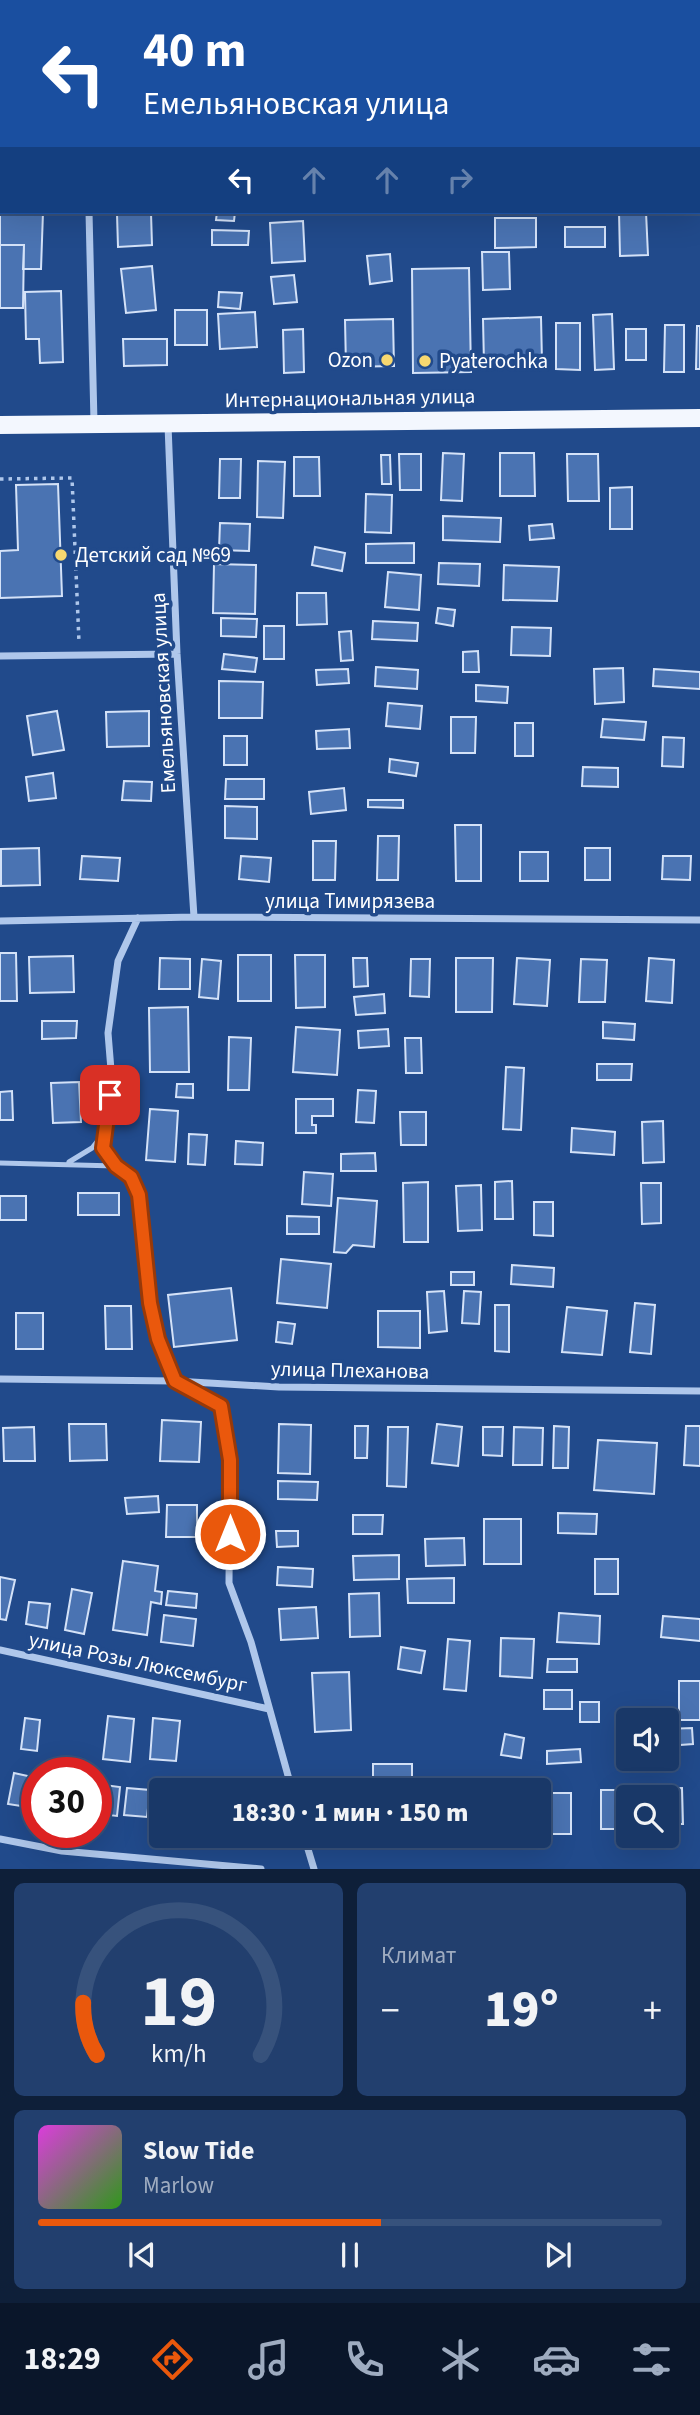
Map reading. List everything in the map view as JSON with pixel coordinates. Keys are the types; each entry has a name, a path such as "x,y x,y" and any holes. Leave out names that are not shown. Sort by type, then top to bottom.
{"main road":[{"name":"Интернациональная улица","path":"0,425 700,418"}],"street":[{"path":"89,214 94,423"},
{"name":"Емельяновская улица","path":"168,424 177,654 194,917"},
{"path":"0,656 177,654"},
{"name":"улица Тимирязева","path":"0,921 194,917 700,920"},
{"path":"138,918 118,961 108,1032 111,1070 103,1148 116,1166 131,1177 139,1195 150,1303 158,1339 175,1381 221,1406 230,1460 229,1583 251,1642 289,1778"},
{"name":"улица Плеханова","path":"0,1379 175,1381 279,1387 700,1391"},
{"name":"улица Розы Люксембург","path":"0,1650 270,1709"},
{"path":"0,1839 62,1851 261,1869"},
{"path":"308,1848 314,1869"},
{"path":"146,1869 147,1859"}],"lane":[{"path":"66,1163 92,1148 106,1129"},
{"path":"0,1163 116,1166"}],"path":[{"path":"0,479 72,478 79,655"}],"building":[{"path":"0,214 43,214 41,269 23,269 24,245 0,245"},
{"path":"117,214 151,214 152,245 118,247"},
{"path":"217,214 235,214 234,221 216,220"},
{"path":"619,214 646,214 648,255 620,256"},
{"path":"495,218 536,218 536,247 495,248"},
{"path":"303,221 305,261 272,263 270,223"},
{"path":"565,227 605,227 605,247 565,247"},
{"path":"212,230 249,231 248,245 212,245"},
{"path":"0,245 24,245 23,308 0,308"},
{"path":"482,252 509,252 510,289 483,290"},
{"path":"390,254 392,281 370,284 367,256"},
{"path":"152,266 156,310 126,313 121,269"},
{"path":"469,268 471,372 413,373 412,269"},
{"path":"294,275 297,302 274,304 271,277"},
{"path":"61,291 63,362 40,363 39,339 26,339 25,292"},
{"path":"219,292 242,293 240,309 218,307"},
{"path":"175,310 207,310 207,345 175,345"},
{"path":"255,312 257,347 220,349 218,314"},
{"path":"612,314 614,369 595,370 593,315"},
{"path":"541,317 542,362 484,364 483,319"},
{"path":"393,319 394,366 346,367 345,320"},
{"path":"556,323 580,323 580,370 556,369"},
{"path":"665,325 684,325 684,372 664,372"},
{"path":"697,326 700,326 700,369 696,369"},
{"path":"303,329 304,372 284,373 283,330"},
{"path":"626,329 646,329 646,360 626,360"},
{"path":"123,339 167,339 167,365 124,366"},
{"path":"443,453 464,454 462,501 441,500"},
{"path":"500,453 534,453 535,496 500,496"},
{"path":"399,454 421,454 421,490 400,490"},
{"path":"567,454 598,454 599,501 568,501"},
{"path":"381,455 390,455 391,484 382,484"},
{"path":"294,457 319,457 320,496 294,496"},
{"path":"220,459 241,459 240,498 219,498"},
{"path":"258,461 285,462 283,518 257,517"},
{"path":"58,484 62,596 0,598 0,551 18,550 16,485"},
{"path":"632,487 632,529 610,529 610,488"},
{"path":"366,494 392,495 391,533 365,532"},
{"path":"443,516 501,518 500,542 443,540"},
{"path":"220,523 250,524 249,551 219,550"},
{"path":"552,524 554,538 530,540 529,526"},
{"path":"414,543 414,563 366,563 366,544"},
{"path":"315,547 345,553 342,571 312,565"},
{"path":"439,563 480,564 479,586 438,584"},
{"path":"214,564 256,565 255,614 213,613"},
{"path":"504,565 559,567 557,601 503,600"},
{"path":"388,572 421,575 419,610 385,607"},
{"path":"297,593 326,593 327,624 297,625"},
{"path":"438,608 455,610 453,626 436,623"},
{"path":"221,618 257,619 256,637 221,636"},
{"path":"373,621 418,623 417,641 372,639"},
{"path":"264,626 284,626 284,659 264,659"},
{"path":"512,627 551,628 550,656 511,655"},
{"path":"351,631 353,660 341,661 339,632"},
{"path":"478,651 479,672 463,672 463,652"},
{"path":"224,654 257,658 255,672 222,669"},
{"path":"376,667 418,670 417,689 375,686"},
{"path":"623,668 624,702 595,704 594,669"},
{"path":"348,669 349,683 317,685 316,670"},
{"path":"654,669 700,672 700,689 653,686"},
{"path":"219,681 263,682 262,718 219,718"},
{"path":"476,685 508,687 507,703 476,701"},
{"path":"388,703 422,706 420,729 386,726"},
{"path":"57,711 64,750 33,755 27,716"},
{"path":"149,711 149,746 107,747 106,712"},
{"path":"451,717 476,717 475,753 451,753"},
{"path":"603,719 646,722 644,740 601,737"},
{"path":"515,723 533,723 533,756 515,756"},
{"path":"349,729 350,748 317,749 316,731"},
{"path":"224,736 247,736 247,765 224,765"},
{"path":"663,737 684,738 683,767 662,766"},
{"path":"390,759 418,763 416,776 389,772"},
{"path":"583,767 618,768 618,787 582,786"},
{"path":"53,773 56,798 29,801 26,777"},
{"path":"226,779 264,779 264,799 225,799"},
{"path":"124,781 152,782 151,801 122,800"},
{"path":"344,788 346,810 311,814 309,792"},
{"path":"368,800 403,800 403,808 368,807"},
{"path":"225,806 257,807 257,839 225,838"},
{"path":"455,825 481,825 481,881 456,881"},
{"path":"378,836 399,836 398,880 377,880"},
{"path":"313,841 336,841 335,880 313,880"},
{"path":"39,848 40,885 1,886 1,849"},
{"path":"585,848 610,848 610,880 585,880"},
{"path":"520,852 548,852 548,881 520,881"},
{"path":"82,856 120,858 118,881 80,879"},
{"path":"241,856 271,858 269,882 239,879"},
{"path":"663,856 691,856 690,880 662,879"},
{"path":"0,953 16,953 17,1001 0,1001"},
{"path":"238,955 271,955 271,1001 238,1001"},
{"path":"295,955 325,955 325,1007 296,1008"},
{"path":"73,956 74,992 30,993 29,957"},
{"path":"160,958 190,959 190,989 159,989"},
{"path":"353,958 367,958 368,986 354,987"},
{"path":"456,958 493,958 492,1012 456,1012"},
{"path":"517,958 550,960 547,1006 514,1004"},
{"path":"649,958 674,960 672,1003 646,1001"},
{"path":"202,959 221,961 218,999 199,997"},
{"path":"411,959 430,959 429,997 410,996"},
{"path":"581,959 607,960 605,1002 579,1002"},
{"path":"384,994 385,1013 356,1015 354,997"},
{"path":"188,1007 189,1072 150,1072 149,1008"},
{"path":"42,1021 77,1021 76,1038 42,1039"},
{"path":"603,1022 635,1024 634,1040 603,1038"},
{"path":"296,1027 340,1030 337,1075 293,1072"},
{"path":"388,1029 389,1046 359,1048 358,1031"},
{"path":"229,1037 251,1038 249,1090 228,1090"},
{"path":"405,1038 421,1038 422,1073 406,1073"},
{"path":"597,1064 632,1064 631,1080 597,1080"},
{"path":"506,1067 524,1068 521,1130 503,1129"},
{"path":"79,1082 81,1122 53,1123 51,1083"},
{"path":"177,1084 193,1084 193,1098 176,1097"},
{"path":"358,1090 376,1091 374,1123 356,1122"},
{"path":"12,1091 13,1120 0,1120 0,1092"},
{"path":"296,1099 333,1099 333,1116 312,1116 316,1133 296,1133"},
{"path":"150,1109 178,1111 175,1162 146,1160"},
{"path":"400,1112 426,1112 426,1145 401,1145"},
{"path":"663,1121 664,1162 643,1163 642,1122"},
{"path":"572,1128 615,1132 614,1155 571,1152"},
{"path":"189,1134 207,1135 205,1165 188,1164"},
{"path":"236,1141 263,1143 262,1165 235,1164"},
{"path":"375,1153 376,1171 341,1171 341,1154"},
{"path":"304,1172 333,1174 331,1206 302,1204"},
{"path":"512,1181 513,1219 495,1219 495,1182"},
{"path":"428,1182 428,1242 404,1242 403,1183"},
{"path":"641,1183 661,1183 661,1223 642,1224"},
{"path":"481,1185 482,1230 458,1231 456,1186"},
{"path":"78,1193 119,1193 119,1215 78,1215"},
{"path":"0,1196 26,1196 26,1220 0,1220"},
{"path":"338,1198 377,1201 374,1247 353,1245 346,1253 334,1252"},
{"path":"534,1202 553,1202 553,1236 534,1235"},
{"path":"287,1216 319,1217 319,1234 287,1234"},
{"path":"281,1259 331,1264 327,1308 277,1303"},
{"path":"512,1265 554,1268 553,1287 511,1284"},
{"path":"451,1272 474,1272 474,1285 451,1285"},
{"path":"231,1288 237,1340 174,1347 168,1295"},
{"path":"444,1291 447,1331 429,1333 427,1292"},
{"path":"464,1291 481,1292 479,1324 462,1323"},
{"path":"635,1303 655,1305 651,1354 630,1352"},
{"path":"495,1305 509,1305 509,1352 495,1351"},
{"path":"105,1306 131,1306 132,1349 106,1349"},
{"path":"567,1307 607,1311 602,1355 562,1352"},
{"path":"378,1311 420,1311 420,1348 378,1347"},
{"path":"16,1313 43,1313 43,1349 16,1349"},
{"path":"278,1322 295,1324 292,1344 276,1342"},
{"path":"162,1420 201,1422 199,1462 160,1461"},
{"path":"69,1424 106,1424 107,1460 70,1461"},
{"path":"279,1424 311,1425 310,1474 278,1473"},
{"path":"437,1424 462,1427 458,1466 432,1463"},
{"path":"355,1426 368,1426 367,1458 355,1458"},
{"path":"554,1426 569,1427 568,1468 553,1468"},
{"path":"686,1426 700,1426 700,1466 684,1465"},
{"path":"34,1427 35,1461 4,1461 3,1428"},
{"path":"388,1427 408,1427 406,1487 387,1486"},
{"path":"483,1427 503,1427 502,1456 483,1455"},
{"path":"514,1427 543,1428 542,1465 513,1465"},
{"path":"598,1440 657,1443 654,1494 594,1490"},
{"path":"278,1481 318,1482 317,1500 278,1499"},
{"path":"158,1496 159,1512 127,1514 125,1498"},
{"path":"167,1505 197,1505 197,1537 166,1537"},
{"path":"558,1513 597,1514 596,1534 558,1533"},
{"path":"353,1515 383,1515 382,1534 353,1534"},
{"path":"484,1519 521,1519 521,1564 484,1564"},
{"path":"276,1531 298,1531 298,1546 277,1547"},
{"path":"464,1538 465,1565 426,1566 425,1539"},
{"path":"399,1555 399,1579 354,1580 353,1556"},
{"path":"595,1559 618,1559 618,1594 595,1594"},
{"path":"123,1561 158,1566 155,1591 162,1592 161,1604 151,1602 147,1635 113,1630"},
{"path":"278,1567 313,1569 312,1587 277,1585"},
{"path":"0,1577 15,1580 6,1620 0,1619"},
{"path":"454,1578 454,1603 408,1603 407,1579"},
{"path":"72,1589 92,1593 84,1634 65,1630"},
{"path":"168,1591 197,1594 196,1608 166,1605"},
{"path":"379,1593 380,1636 350,1637 349,1594"},
{"path":"29,1602 50,1604 47,1628 26,1624"},
{"path":"316,1607 318,1638 281,1640 279,1609"},
{"path":"559,1613 600,1616 599,1644 557,1642"},
{"path":"164,1615 196,1619 193,1646 161,1642"},
{"path":"663,1616 700,1619 700,1641 661,1637"},
{"path":"501,1638 534,1639 532,1678 500,1676"},
{"path":"448,1639 470,1641 466,1691 444,1689"},
{"path":"401,1647 425,1651 421,1673 398,1669"},
{"path":"548,1659 577,1659 577,1672 547,1672"},
{"path":"349,1672 351,1730 315,1732 312,1673"},
{"path":"679,1681 700,1681 700,1720 679,1720"},
{"path":"544,1690 572,1690 572,1709 544,1709"},
{"path":"580,1702 599,1702 599,1722 580,1722"},
{"path":"108,1716 134,1719 130,1762 103,1757"},
{"path":"25,1718 40,1720 37,1751 21,1749"},
{"path":"153,1718 180,1721 176,1761 150,1759"},
{"path":"692,1728 693,1744 679,1745 679,1729"},
{"path":"505,1734 524,1738 521,1758 501,1755"},
{"path":"580,1749 581,1762 547,1764 547,1751"},
{"path":"373,1764 412,1764 412,1778 373,1778"},
{"path":"14,1773 21,1775 21,1806 8,1804"},
{"path":"112,1786 120,1787 117,1816 112,1815"},
{"path":"127,1788 149,1790 147,1817 124,1815"},
{"path":"679,1788 682,1788 683,1824 679,1824"},
{"path":"601,1790 616,1790 616,1829 601,1829"},
{"path":"551,1793 571,1793 571,1834 551,1834"}],"place":[{"name":"Ozon","path":"387,360"},
{"name":"Pyaterochka","path":"425,361"},
{"name":"Детский сад №69","path":"61,555"}],"route":[{"path":"110,1095 103,1148 116,1166 131,1177 139,1195 150,1303 158,1339 175,1381 221,1406 230,1460 230,1534"}]}
